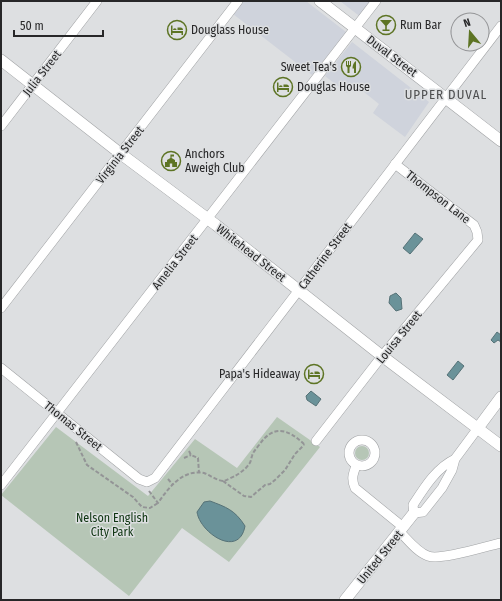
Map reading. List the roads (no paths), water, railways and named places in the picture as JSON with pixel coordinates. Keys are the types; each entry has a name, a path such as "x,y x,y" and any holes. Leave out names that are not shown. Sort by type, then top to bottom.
{"street":[{"name":"Julia Street","path":"1,126 97,1"},
{"name":"Virginia Street","path":"1,308 238,1"},
{"name":"Duval Street","path":"320,1 501,141"},
{"name":"Amelia Street","path":"1,485 376,1"},
{"name":"Catherine Street","path":"147,482 155,478 501,26"},
{"name":"Whitehead Street","path":"1,60 120,154 208,219 299,289 382,356 501,446"},
{"name":"Thompson Lane","path":"395,164 474,225 477,232"},
{"name":"Louisa Street","path":"312,441 478,240 477,232"},
{"name":"Thomas Street","path":"1,368 140,480 147,482"},
{"name":"United Street","path":"414,513 423,512 442,488 452,470 455,459 501,397"},
{"name":"United Street","path":"345,600 402,530 414,513 413,505 430,481 445,464 455,459"},
{"path":"356,466 352,477 352,482 355,488 402,530 423,554 429,557 442,557 501,543"}],"water":[{"path":"415,233 423,239 410,254 403,248"},
{"path":"396,293 401,298 402,309 396,311 389,303 390,296"},
{"path":"497,332 501,335 501,342 498,340 494,343 491,340"},
{"path":"458,361 464,366 453,380 447,375"},
{"path":"311,391 321,399 316,406 307,400 306,396"},
{"path":"210,501 230,510 238,516 245,526 241,536 235,541 228,542 220,539 205,528 200,520 197,512 204,502"}],"place":[{"name":"Rum Bar","path":"386,25"},
{"name":"Douglass House","path":"177,30"},
{"name":"Sweet Tea's","path":"351,67"},
{"name":"Douglas House","path":"283,87"},
{"name":"Anchors Aweigh Club","path":"171,161"},
{"name":"Papa's Hideaway","path":"314,374"}],"district":[{"name":"UPPER DUVAL","path":"446,94"}],"park label":[{"name":"Nelson English City Park","path":"112,525"}]}
